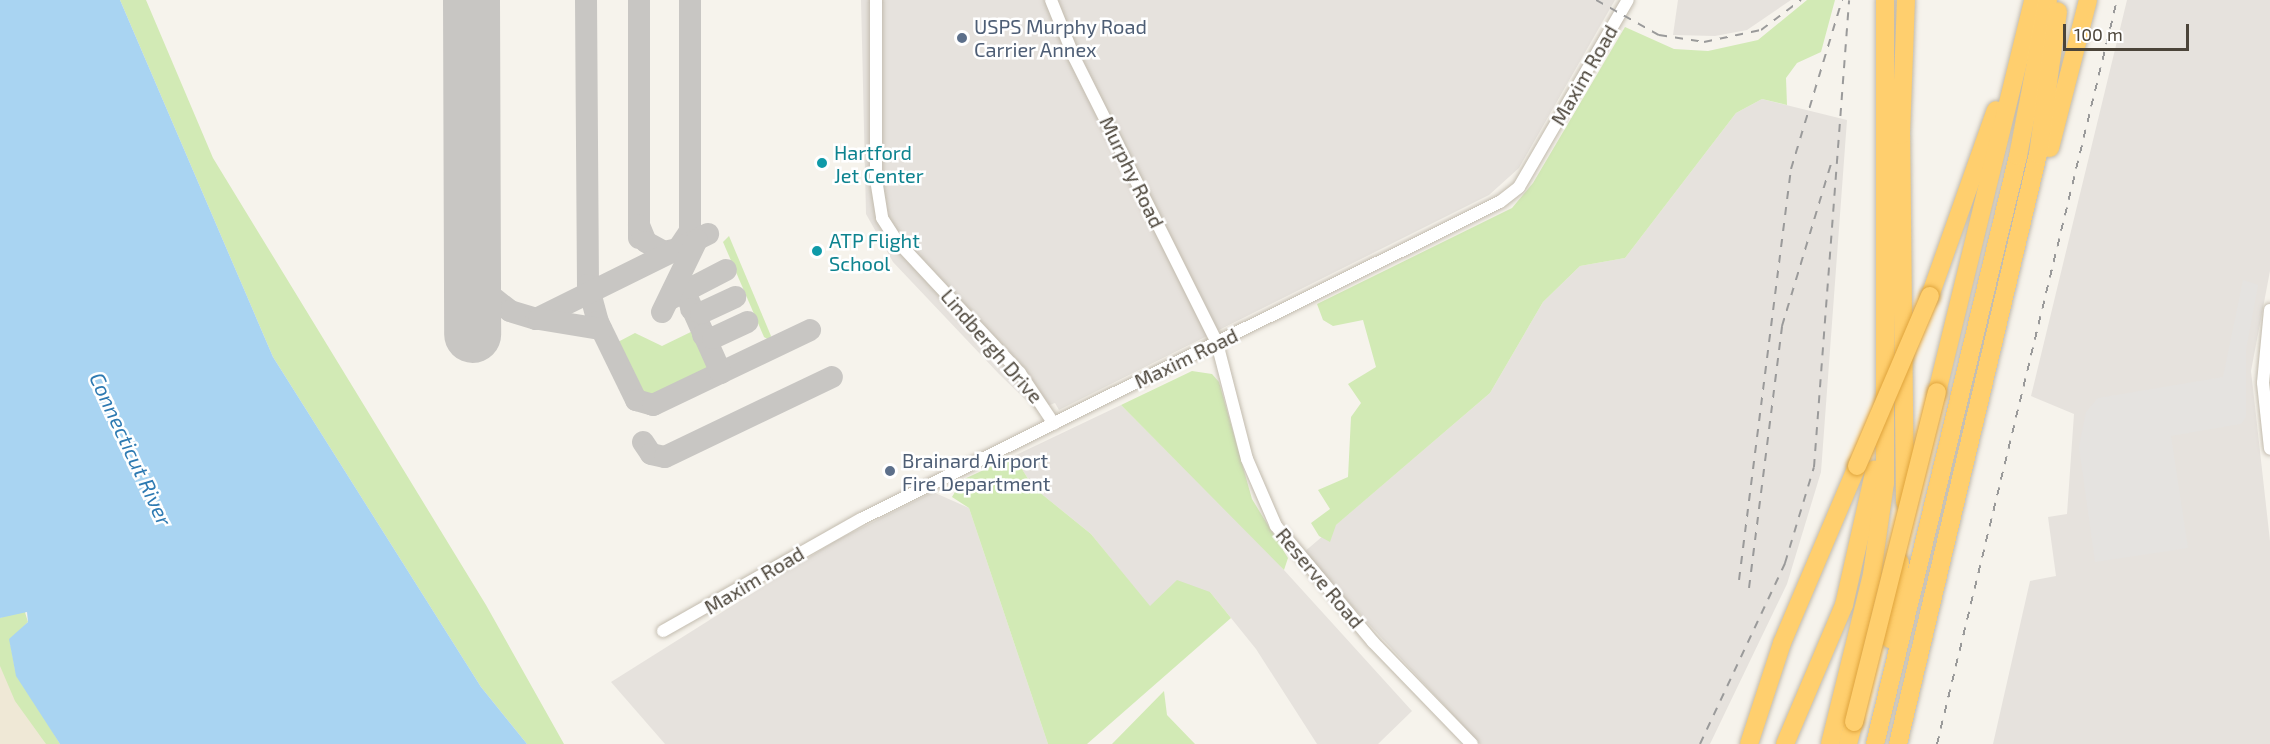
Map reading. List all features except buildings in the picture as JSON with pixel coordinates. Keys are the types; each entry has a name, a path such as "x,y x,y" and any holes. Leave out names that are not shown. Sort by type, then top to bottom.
{"highway":[{"path":"1830,744 1882,514 1888,438 1885,300 1886,0"},
{"path":"1868,744 1893,622 1906,496 1901,135 1906,0"},
{"path":"1749,744 1782,643 1930,296 1985,147 2021,0"},
{"path":"1848,744 1937,392 2032,0"},
{"path":"1875,744 2018,156 2049,0"},
{"path":"1898,744 2041,141 2059,0"},
{"path":"1999,319 2019,271 2088,0"},
{"path":"1785,744 1838,620 1861,547 1875,463 1878,344 1885,300"}],"street":[{"name":"Lindbergh Drive","path":"876,0 876,179 882,218 897,241 1020,373 1054,424"},
{"name":"Murphy Road","path":"1052,0 1074,57 1217,343"},
{"name":"Maxim Road","path":"663,631 843,528 1500,202 1519,187 1628,0"},
{"path":"2270,310 2263,372 2270,449"},
{"name":"Reserve Road","path":"1217,343 1247,459 1276,526 1373,642 1472,744"}],"shaded area":[{"path":"861,0 1615,0 1519,168 1489,195 1059,410 1055,403 1036,410 893,262 866,214"},
{"path":"1678,0 1791,0 1747,30 1715,36 1673,35"},
{"path":"2127,0 2270,0 2270,271 2251,371 2270,541 2270,744 1993,744 2030,581 2056,576 2048,517 2067,514 2074,414 2031,396"},
{"path":"1762,99 1847,120 1821,472 1787,584 1710,744 1480,744 1303,553 1490,393 1543,302 1580,266 1625,258 1736,113"},
{"path":"2243,280 2258,285 2246,349 2246,417 2241,424 2171,436 2188,548 2095,562 2079,447 2086,412 2098,398 2223,377"},
{"path":"1121,405 1274,559 1412,711 1378,744 1317,744 1256,649 1210,592 1150,607 1091,534 1033,487 1014,456"},
{"path":"933,492 969,508 1048,744 665,744 611,682 835,541"},
{"path":"0,618 15,662 60,744 0,744"}],"green space":[{"path":"120,0 146,0 213,158 486,605 564,744 527,744 481,687 273,357"},
{"path":"1807,0 1835,0 1821,52 1797,63 1786,78 1787,105 1762,99 1736,113 1625,258 1580,266 1543,302 1490,393 1336,525 1330,542 1319,536 1311,523 1330,509 1318,490 1348,477 1351,417 1361,403 1348,384 1376,367 1363,320 1333,326 1323,320 1317,304 1512,208 1533,183 1625,27 1674,49 1708,51 1758,40"},
{"path":"729,236 771,336 769,340 764,337 723,242"},
{"path":"697,329 711,369 659,395 644,393 616,343 635,333 662,346"},
{"path":"1192,371 1212,374 1219,382 1252,499 1288,558 1284,570 1121,405"},
{"path":"1014,456 1033,487 1091,534 1150,606 1177,580 1210,592 1231,618 1087,744 1048,744 969,508 952,497 962,480"},
{"path":"24,609 28,622 10,641 15,670 60,744 46,744 15,701 0,666 0,618"},
{"path":"1164,691 1167,715 1195,744 1112,744"}],"water":[{"name":"Connecticut River","path":"0,0 120,0 273,357 481,687 527,744 60,744 16,676 9,639 28,622 27,612 0,618"}],"taxiway":[{"path":"586,0 588,285 598,322 636,400 653,405 810,330"},
{"path":"639,0 639,238"},
{"path":"639,225 646,242 664,252 678,249 690,231 690,0"},
{"path":"472,247 478,275 491,296 510,311 536,319 708,234"},
{"path":"662,312 697,240"},
{"path":"670,299 726,270"},
{"path":"679,279 721,373"},
{"path":"691,309 701,313 736,297"},
{"path":"539,319 601,329"},
{"path":"703,335 713,338 748,322"},
{"path":"643,442 651,454 665,457 832,377"}],"runway":[{"path":"471,0 472,334"}],"railway":[{"path":"1596,0 1659,35 1704,42 1761,30 1801,0"},
{"path":"1739,580 1791,169 1842,0"},
{"path":"1700,744 1785,563 1814,467 1849,0"},
{"path":"1937,744 2117,0"},
{"path":"1749,588 1782,326 1831,164"}],"place":[{"name":"USPS Murphy Road Carrier Annex","path":"962,38"},
{"name":"Hartford Jet Center","path":"822,163"},
{"name":"ATP Flight School","path":"817,251"},
{"name":"Brainard Airport Fire Department","path":"890,471"}]}
